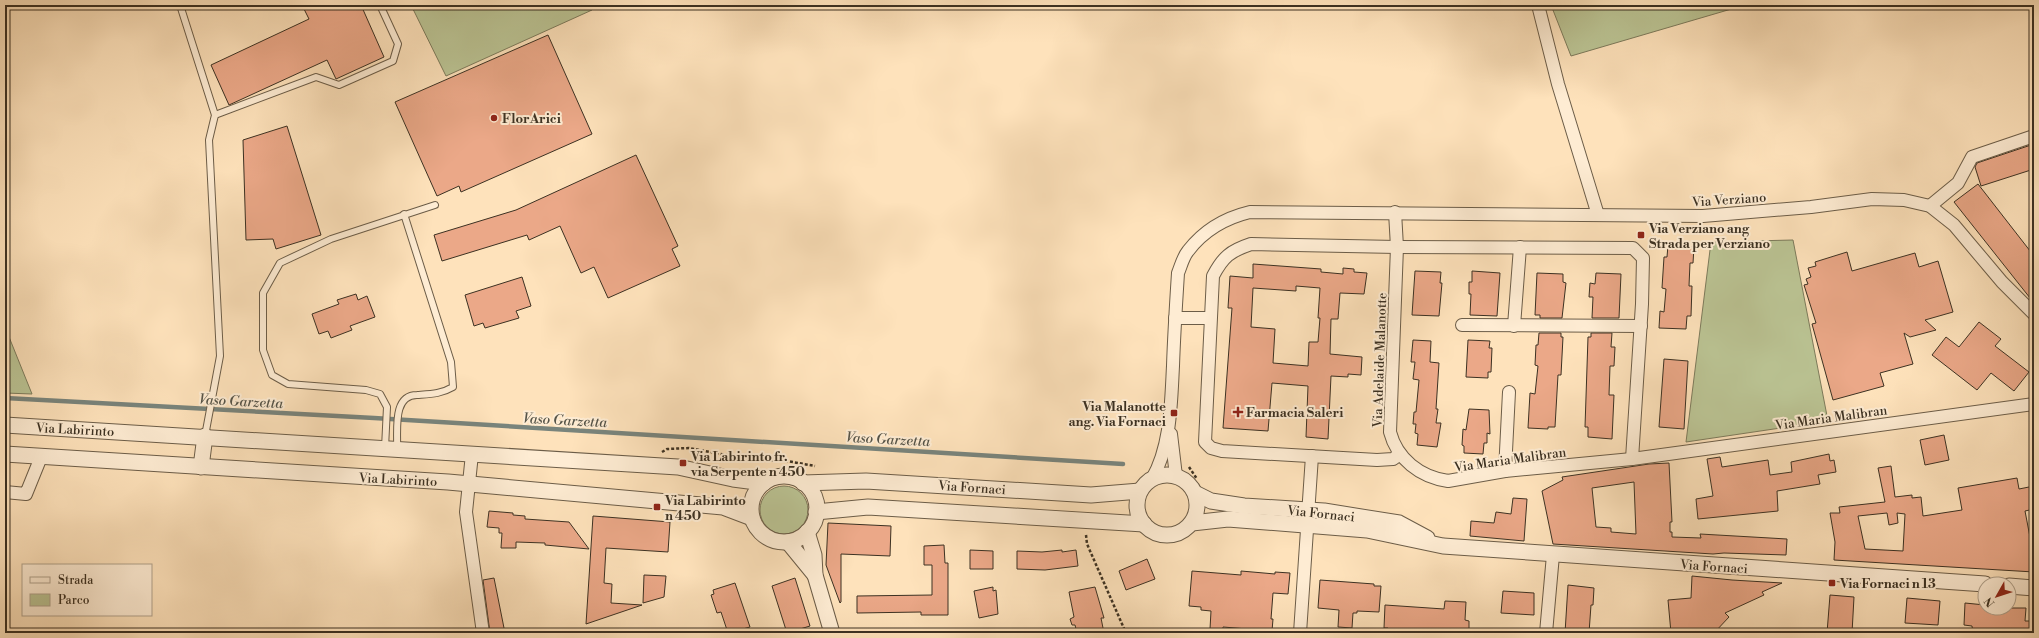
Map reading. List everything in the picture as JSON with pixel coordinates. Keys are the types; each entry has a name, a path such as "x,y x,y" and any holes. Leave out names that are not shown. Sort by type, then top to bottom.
{"street":[{"path":"1144,524 1138,512 1138,498 1140,491 1152,479 1157,470 1164,449 1170,415 1178,274 1187,252 1203,234 1228,219 1250,212 1396,212 1598,215 1558,84 1538,5"},
{"path":"1930,206 1958,183 1972,157 2034,136"},
{"name":"Via Verziano","path":"1598,215 1703,216 1811,207 1872,199 1904,200 1930,206 1954,225 2002,282 2034,314"},
{"name":"Via Adelaide Malanotte","path":"1396,212 1397,247 1390,432 1394,445 1400,454"},
{"path":"1400,454 1393,459 1377,460 1222,450 1211,448 1205,442 1213,276 1221,260 1234,250 1251,244 1397,247 1633,248 1643,258 1641,326 1632,459"},
{"path":"1514,326 1520,247"},
{"path":"1175,318 1210,318"},
{"path":"1462,325 1641,326"},
{"path":"1505,471 1509,392"},
{"name":"Via Maria Malibran","path":"1400,454 1408,464 1438,480 1448,481 1505,471 1632,459 2034,404"},
{"path":"1152,479 1159,476 1176,476 1170,415"},
{"name":"Via Labirinto","path":"5,425 205,436 678,467 733,479 764,483"},
{"path":"201,467 205,436"},
{"name":"Via Labirinto","path":"5,454 469,484 723,507 752,518"},
{"path":"472,454 466,512 484,633"},
{"path":"1300,633 1306,526 1312,456"},
{"path":"5,492 26,494 41,457"},
{"name":"Via Fornaci","path":"764,483 782,476 797,479 804,483 866,480 1091,495 1140,491"},
{"name":"Via Fornaci","path":"1176,476 1187,483 1195,493 1211,501 1244,506 1308,510 1399,523 1443,546"},
{"path":"764,483 758,488 752,500 752,518 756,527 764,536 776,542 795,541 807,532 814,524 816,512 812,493 804,483"},
{"path":"1192,523 1197,508 1195,493"},
{"name":"Via Fornaci","path":"816,512 868,507 1086,520 1144,524 1157,534 1168,535 1179,533 1192,523 1228,519 1367,530 1443,546 1553,555 1977,583"},
{"path":"807,532 814,555 815,575 832,633"},
{"path":"788,542 815,575"},
{"path":"1546,633 1553,555"},
{"path":"2017,587 2034,588"}],"lane":[{"path":"180,5 215,116 209,140 220,356 205,436"},
{"path":"215,116 316,77 338,85 393,61 398,44 380,5"},
{"path":"391,449 386,426 387,412 383,397 380,394 374,392 288,384 272,375 263,350 263,293 280,263 332,239 435,205"},
{"path":"391,449 398,427 401,403 407,396 432,395 453,387 451,362 404,214"}],"path":[{"path":"1086,520 1087,544 1126,633"}],"green space":[{"path":"411,5 589,5 592,10 446,76"},
{"path":"1551,5 1745,5 1571,56"},
{"path":"1793,240 1828,421 1686,442 1711,242"},
{"path":"5,327 32,394 5,393"},
{"path":"779,486 789,486 801,493 808,505 808,515 801,527 789,534 779,534 771,530 764,523 760,515 760,505 764,497 771,490"}],"building":[{"path":"302,5 361,5 384,57 336,79 327,60 229,105 211,65 309,19"},
{"name":"FlorArici","path":"548,35 592,134 461,192 459,186 437,196 395,102"},
{"path":"287,126 321,235 276,249 273,239 246,240 243,140"},
{"path":"2034,144 2034,169 1981,186 1975,167 1977,163"},
{"path":"636,155 678,246 672,249 680,266 608,298 594,267 581,273 560,226 529,240 527,235 442,261 434,235 516,210"},
{"path":"1978,184 2034,256 2034,303 1954,202"},
{"path":"1668,245 1694,247 1693,263 1690,263 1689,286 1692,286 1691,316 1687,316 1686,329 1659,328 1660,311 1664,312 1666,289 1662,288 1664,257 1667,257"},
{"path":"1847,252 1852,271 1915,253 1919,267 1938,261 1953,312 1925,320 1936,330 1910,337 1904,333 1913,364 1880,373 1884,386 1833,400 1812,324 1816,323 1804,285 1808,284 1806,279 1811,277 1808,268 1816,266 1815,262"},
{"path":"1253,264 1321,269 1321,272 1343,274 1343,268 1354,269 1354,272 1367,273 1364,294 1340,293 1338,319 1331,319 1330,354 1362,357 1361,375 1348,374 1348,377 1331,376 1328,439 1306,437 1308,386 1272,383 1268,431 1223,428 1232,308 1228,308 1230,276 1253,278","holes":["1296,286 1320,288 1318,342 1309,342 1308,366 1273,363 1275,329 1251,327 1253,288 1296,291"]},
{"path":"1415,271 1441,272 1440,283 1442,283 1439,316 1412,315"},
{"path":"1472,271 1500,273 1497,316 1470,315 1471,294 1469,294 1469,282 1472,282"},
{"path":"1537,273 1563,274 1563,282 1566,283 1562,318 1540,318 1540,315 1535,315"},
{"path":"1596,273 1621,274 1619,318 1592,318 1593,297 1589,297 1590,283 1595,284"},
{"path":"522,277 531,306 516,311 519,318 485,328 483,323 474,326 465,295"},
{"path":"356,294 358,300 367,296 375,317 350,326 352,330 331,338 328,331 319,334 312,314 339,304 337,300"},
{"path":"1979,322 2001,339 1995,346 2029,372 2014,391 1991,373 1977,390 1932,355 1946,337 1959,347"},
{"path":"1539,333 1561,333 1561,337 1563,337 1561,375 1558,375 1555,427 1548,427 1548,429 1528,428 1530,393 1535,394 1538,366 1535,365 1536,345 1538,345"},
{"path":"1591,333 1612,333 1611,347 1615,347 1614,366 1610,366 1609,395 1614,395 1612,439 1588,437 1588,427 1585,427 1588,337 1591,337"},
{"path":"1413,340 1431,341 1430,362 1439,363 1436,409 1438,409 1436,423 1441,423 1437,447 1417,445 1418,434 1415,433 1416,424 1413,424 1414,412 1416,412 1419,380 1413,379 1415,362 1411,362"},
{"path":"1468,340 1490,341 1489,348 1492,348 1491,372 1488,372 1488,378 1466,377"},
{"path":"1664,359 1688,361 1684,429 1659,427"},
{"path":"1469,409 1489,410 1490,434 1487,433 1487,443 1484,443 1483,454 1464,453 1464,446 1462,445 1463,429 1466,430"},
{"path":"1944,435 1949,460 1925,465 1920,440"},
{"path":"1829,454 1830,461 1834,460 1836,472 1818,475 1820,484 1777,491 1778,511 1698,519 1696,499 1713,496 1707,459 1720,457 1722,467 1768,460 1770,475 1792,472 1791,462"},
{"path":"1669,463 1672,522 1670,522 1670,532 1672,532 1672,537 1701,538 1700,534 1787,539 1786,555 1713,554 1553,544 1542,491 1563,480 1562,477 1649,464","holes":["1634,482 1636,534 1611,532 1611,528 1596,527 1592,488"]},
{"path":"1891,466 1895,497 1912,495 1912,498 1921,497 1923,516 1962,510 1958,488 2017,478 2019,489 2034,486 2034,509 2025,511 2034,558 2034,572 1834,560 1835,542 1830,513 1840,513 1839,507 1885,502 1878,468","holes":["1887,513 1889,525 1898,523 1897,513 1905,514 1903,551 1865,549 1858,516"]},
{"path":"1513,498 1527,499 1524,541 1470,536 1471,521 1494,523 1496,512 1511,514"},
{"path":"489,511 513,513 513,515 525,516 525,519 569,522 589,549 545,545 545,543 516,542 516,548 501,548 502,533 499,533 499,528 487,527"},
{"path":"593,516 670,522 668,552 606,548 604,583 612,584 611,603 642,605 586,624"},
{"path":"828,523 891,526 890,556 841,554 840,603 826,565"},
{"path":"944,545 945,563 948,563 948,615 921,615 921,612 857,613 857,596 932,595 932,565 924,565 924,546"},
{"path":"970,550 993,551 993,569 970,569"},
{"path":"1062,550 1062,552 1076,550 1078,566 1045,570 1017,569 1017,551 1042,552"},
{"path":"1147,559 1155,579 1126,590 1119,571"},
{"path":"1192,571 1241,575 1241,571 1275,574 1275,572 1290,573 1288,594 1273,593 1271,619 1273,619 1272,631 1223,627 1223,630 1210,629 1211,611 1201,610 1201,607 1189,606"},
{"path":"644,575 666,576 664,597 643,603"},
{"path":"1692,576 1782,583 1762,592 1764,595 1725,613 1729,617 1714,633 1671,633 1668,600 1691,598"},
{"path":"494,578 505,633 490,633 483,580"},
{"path":"795,578 810,626 787,633 772,586"},
{"path":"1320,580 1374,584 1374,586 1381,586 1379,612 1357,611 1357,613 1353,613 1352,628 1338,627 1339,610 1318,608"},
{"path":"735,583 750,627 728,633 721,612 717,613 711,595 714,594 713,590"},
{"path":"1568,585 1594,588 1589,633 1565,633"},
{"path":"993,587 993,591 996,590 998,614 979,618 974,591"},
{"path":"1095,587 1104,618 1101,618 1104,633 1077,633 1075,625 1072,625 1070,619 1074,617 1069,592"},
{"path":"1503,591 1534,593 1534,615 1501,613"},
{"path":"1830,595 1854,597 1852,633 1827,633"},
{"path":"1907,598 1940,601 1938,625 1905,623"},
{"path":"1445,601 1466,602 1465,620 1469,621 1469,633 1443,633 1418,630 1418,633 1387,633 1388,628 1384,628 1385,605 1444,609"},
{"path":"1965,603 1977,604 1977,616 2017,616 2017,608 2026,608 2025,621 2034,621 2034,633 1973,633 1972,626 1964,625"}],"waterway":[{"name":"Vaso Garzetta","path":"5,398 374,418 1123,464"}],"place":[{"name":"FlorArici","path":"494,118"},
{"name":"Via Verziano ang Strada per Verziano","path":"1641,235"},
{"name":"Farmacia Saleri","path":"1238,412"},
{"name":"Via Malanotte ang. Via Fornaci","path":"1174,413"},
{"name":"Via Labirinto fr. via Serpente n 450","path":"683,463"},
{"name":"Via Labirinto n 450","path":"657,507"},
{"name":"Via Fornaci n 13","path":"1832,583"}]}
